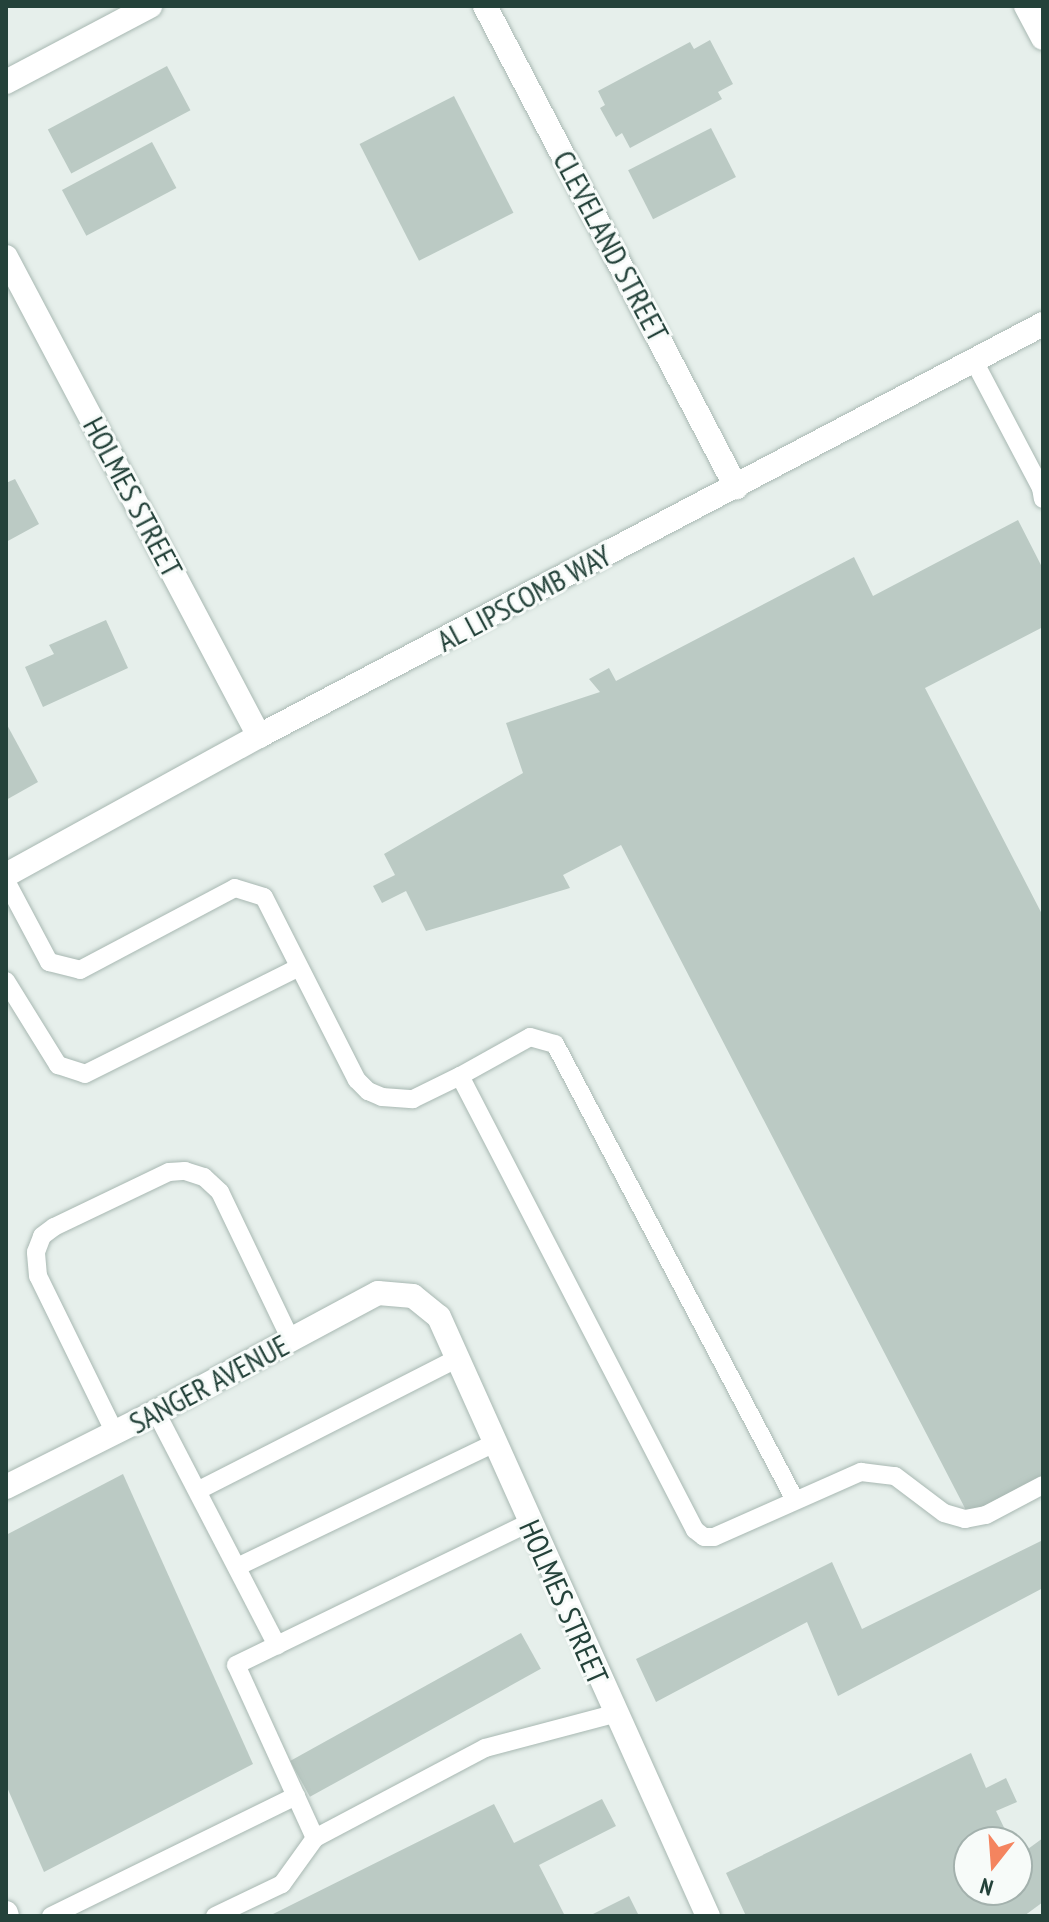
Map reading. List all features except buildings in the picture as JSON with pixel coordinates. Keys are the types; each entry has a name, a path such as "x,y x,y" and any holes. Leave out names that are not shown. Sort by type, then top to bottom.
{"street":[{"path":"6,82 150,6"},
{"name":"CLEVELAND STREET","path":"485,6 736,487"},
{"path":"1026,6 1043,38"},
{"name":"HOLMES STREET","path":"6,257 259,736"},
{"name":"AL LIPSCOMB WAY","path":"6,878 259,736 1043,324"},
{"name":"SANGER AVENUE","path":"6,1487 156,1412 378,1293 413,1296"},
{"name":"HOLMES STREET","path":"413,1296 439,1317 528,1523 708,1916"}],"lane":[{"path":"974,361 1041,488 1043,499"},
{"path":"6,878 49,962 80,970 235,888 264,897 357,1080 368,1091 382,1097 413,1099 530,1037 555,1044 795,1500"},
{"path":"6,981 58,1065 85,1074 298,968"},
{"path":"460,1076 695,1530 704,1537 714,1537 861,1472 878,1471 895,1476 944,1513 965,1519 986,1515 1043,1485"},
{"path":"115,1433 38,1276 36,1252 42,1236 54,1227 169,1172 204,1177 220,1192 291,1340"},
{"path":"199,1490 458,1358"},
{"path":"156,1412 277,1645"},
{"path":"237,1567 493,1444"},
{"path":"315,1838 236,1665 528,1523"},
{"path":"215,1916 282,1884 315,1838 485,1748 614,1714"},
{"path":"51,1916 296,1796"}]}
